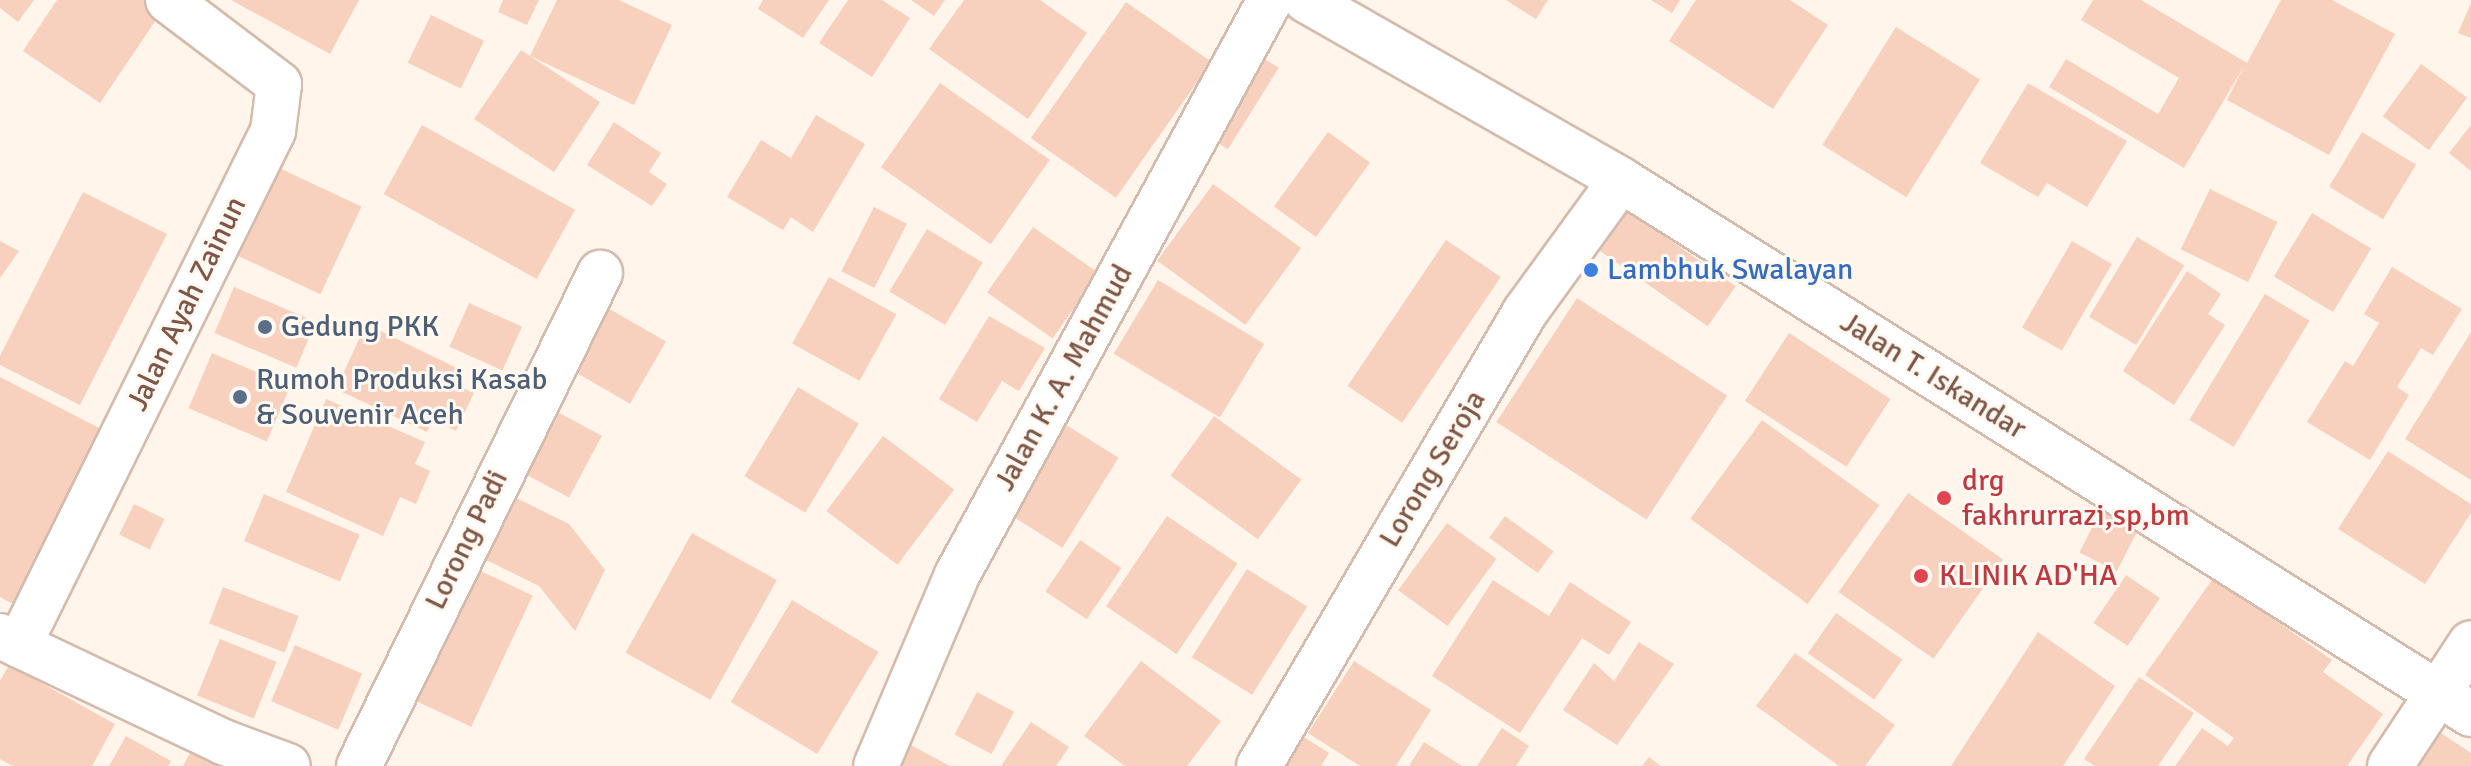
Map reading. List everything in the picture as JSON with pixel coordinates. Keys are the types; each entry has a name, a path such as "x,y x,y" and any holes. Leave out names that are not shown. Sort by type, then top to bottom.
{"street":[{"name":"Jalan Ayah Zainun","path":"10,640 273,131 279,84 168,0"},
{"name":"Jalan K. A. Mahmud","path":"876,766 957,575 1270,0"},
{"name":"Jalan T. Iskandar","path":"1306,0 1621,180 2454,704"},
{"name":"Lorong Seroja","path":"1259,766 1525,312 1621,180"},
{"name":"Lorong Padi","path":"359,766 600,273"},
{"path":"10,640 223,742 288,766"},
{"path":"2390,766 2454,704 2471,643"}],"building":[{"path":"0,0 34,0 18,22 0,8"},
{"path":"57,0 145,0 162,11 100,103 23,51"},
{"path":"231,0 359,0 330,54"},
{"path":"503,0 539,0 527,25 498,12"},
{"path":"557,0 619,0 672,25 634,105 530,56"},
{"path":"763,0 829,0 803,38 758,9"},
{"path":"848,0 882,0 910,18 872,77 819,43"},
{"path":"911,0 945,0 934,16"},
{"path":"964,0 1040,0 1087,33 1028,119 929,49"},
{"path":"1506,0 1548,0 1536,19"},
{"path":"1651,0 1680,0 1672,13"},
{"path":"1696,0 1790,0 1828,25 1773,109 1669,41"},
{"path":"2093,0 2141,0 2247,63 2281,0 2332,0 2395,34 2329,155 2227,100 2244,66 2184,168 2049,87 2066,59 2158,114 2179,78 2081,20"},
{"path":"1126,2 1211,62 1116,198 1031,138"},
{"path":"2471,3 2471,38 2458,33"},
{"path":"431,15 484,41 461,88 408,63"},
{"path":"1896,27 1980,79 1906,197 1822,145"},
{"path":"1244,46 1279,68 1228,149 1193,127"},
{"path":"521,50 600,102 554,172 474,119"},
{"path":"2421,64 2467,98 2429,150 2383,117"},
{"path":"940,83 1050,160 991,244 881,167"},
{"path":"2028,83 2127,141 2087,207 2047,183 2038,197 1980,163"},
{"path":"816,115 865,144 813,232 791,217 783,230 727,197 761,140 791,158"},
{"path":"614,122 661,153 649,172 667,184 652,206 587,165"},
{"path":"422,125 575,210 537,279 384,194"},
{"path":"2471,125 2471,171 2449,153"},
{"path":"1328,132 1370,163 1316,237 1274,206"},
{"path":"2362,132 2416,164 2383,219 2329,187"},
{"path":"279,168 361,206 320,294 238,256"},
{"path":"1213,184 1301,248 1245,325 1157,261"},
{"path":"2210,189 2277,222 2248,282 2181,249"},
{"path":"83,192 167,234 80,405 0,365 0,356"},
{"path":"1617,203 1736,286 1708,326 1589,243"},
{"path":"874,207 907,224 874,288 841,271"},
{"path":"2312,213 2371,249 2333,312 2274,276"},
{"path":"1033,227 1099,273 1053,338 987,293"},
{"path":"927,229 983,262 945,325 889,292"},
{"path":"2137,237 2184,265 2136,345 2089,317"},
{"path":"1446,240 1501,277 1402,423 1348,386"},
{"path":"0,241 19,251 0,278"},
{"path":"2072,241 2112,264 2062,351 2022,328"},
{"path":"2392,267 2462,309 2433,355 2421,348 2397,387 2409,395 2370,460 2307,422 2345,361 2353,366 2379,323 2364,314"},
{"path":"2187,271 2221,294 2208,314 2225,325 2174,405 2123,371"},
{"path":"829,277 896,314 860,381 792,343"},
{"path":"1158,280 1264,344 1220,418 1114,354"},
{"name":"Gedung PKK","path":"234,287 316,322 296,368 214,333"},
{"path":"2265,294 2310,321 2234,447 2189,420"},
{"path":"1577,298 1727,395 1647,520 1496,422"},
{"path":"469,303 522,327 502,370 449,347"},
{"path":"601,304 666,341 630,404 565,366"},
{"path":"989,316 1045,348 1019,391 1002,381 977,422 939,399"},
{"path":"366,324 457,368 450,382 474,393 456,431 433,419 427,432 336,389"},
{"path":"2471,332 2471,480 2405,439"},
{"path":"1789,333 1890,399 1846,467 1745,401"},
{"name":"Rumoh Produksi Kasab & Souvenir Aceh","path":"212,353 290,386 267,441 189,408"},
{"path":"0,377 107,432 19,607 0,597"},
{"path":"798,387 859,424 805,513 744,476"},
{"path":"326,399 425,442 415,464 430,471 416,504 400,497 383,536 286,492"},
{"path":"548,407 602,436 569,497 515,469"},
{"path":"1214,416 1301,479 1258,539 1171,476"},
{"path":"1055,418 1119,458 1062,548 999,508"},
{"path":"1762,420 1879,505 1808,604 1690,519"},
{"path":"883,436 954,490 898,565 826,511"},
{"path":"2388,451 2471,504 2471,513 2425,584 2338,529"},
{"path":"504,492 569,524 605,570 575,631 539,586 474,554"},
{"name":"KLINIK AD'HA","path":"1908,493 2003,560 1934,659 1839,592"},
{"path":"264,494 360,535 340,582 244,541"},
{"path":"134,504 165,519 150,549 119,535"},
{"path":"2102,508 2139,527 2117,572 2079,553"},
{"path":"1167,516 1237,564 1177,654 1106,606"},
{"path":"1505,516 1554,551 1538,573 1489,538"},
{"path":"1447,523 1496,559 1448,626 1398,590"},
{"path":"692,533 777,580 710,700 626,653"},
{"path":"1080,540 1121,568 1087,619 1045,591"},
{"path":"461,562 533,595 471,727 400,693"},
{"path":"1247,569 1307,607 1252,695 1192,657"},
{"path":"2126,575 2160,598 2128,646 2094,623"},
{"path":"2214,577 2332,660 2323,672 2383,714 2347,766 2175,766 2202,728 2228,746 2234,738 2145,675"},
{"path":"1493,580 1549,616 1570,582 1631,622 1609,655 1582,638 1520,733 1432,676"},
{"path":"223,587 299,616 285,652 209,623"},
{"path":"792,600 879,652 817,754 731,702"},
{"path":"1836,613 1902,659 1874,700 1808,653"},
{"path":"2038,632 2115,686 2063,766 1951,766"},
{"path":"220,639 277,662 254,718 197,696"},
{"path":"1639,642 1674,664 1617,745 1563,710 1594,663 1614,681"},
{"path":"295,645 362,674 338,730 271,701"},
{"path":"1795,653 1895,725 1865,766 1839,766 1756,706"},
{"path":"1141,661 1221,721 1187,766 1125,766 1084,736"},
{"path":"1354,661 1431,710 1396,766 1360,766 1308,733"},
{"path":"9,665 115,724 92,766 13,766 0,759 0,681"},
{"path":"2139,677 2194,713 2158,766 2095,766 2084,759"},
{"path":"977,692 1014,712 992,754 954,734"},
{"path":"1031,722 1069,747 1056,766 1001,766"},
{"path":"1502,728 1529,746 1516,766 1477,766"},
{"path":"1296,732 1329,753 1321,766 1273,766"},
{"path":"2441,733 2471,753 2471,766 2418,766"},
{"path":"126,736 171,761 168,766 109,766"},
{"path":"1424,742 1462,766 1409,766"},
{"path":"907,743 950,766 894,766"},
{"path":"193,747 228,766 183,766"},
{"path":"1649,757 1661,766 1642,766"}],"place":[{"name":"Lambhuk Swalayan","path":"1591,270"},
{"name":"Gedung PKK","path":"265,327"},
{"name":"Rumoh Produksi Kasab & Souvenir Aceh","path":"240,397"},
{"name":"drg fakhrurrazi,sp,bm","path":"1944,498"},
{"name":"KLINIK AD'HA","path":"1921,576"}]}
